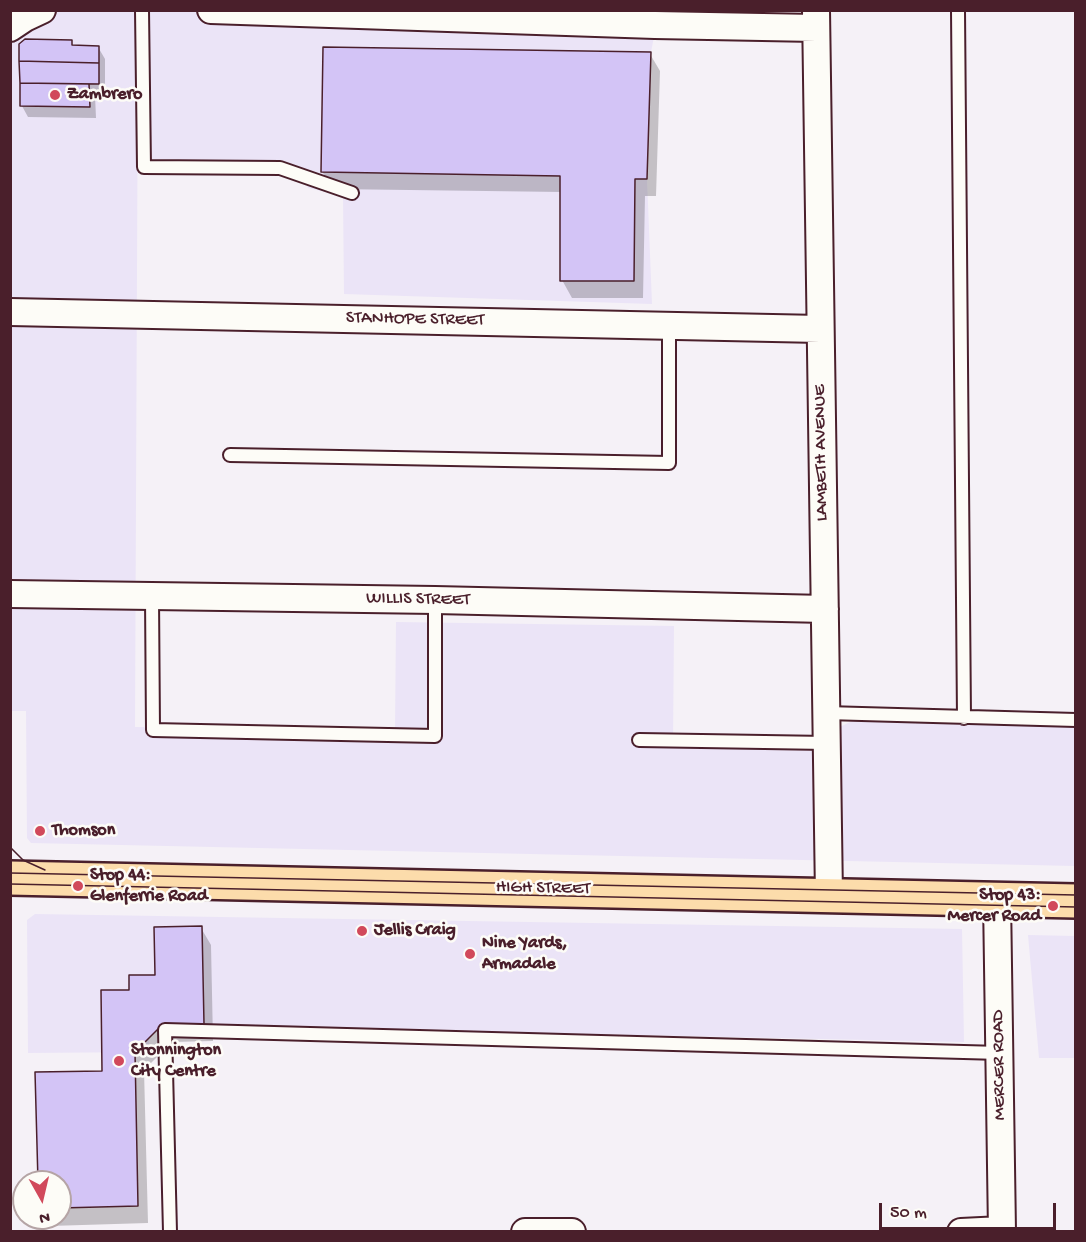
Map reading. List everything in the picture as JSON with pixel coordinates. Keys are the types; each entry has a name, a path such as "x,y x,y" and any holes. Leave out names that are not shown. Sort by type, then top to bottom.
{"main road":[{"name":"HIGH STREET","path":"10,879 1076,901"}],"street":[{"path":"10,28 42,10"},
{"path":"211,10 643,24 816,19"},
{"name":"LAMBETH AVENUE","path":"816,19 829,896"},
{"name":"STANHOPE STREET","path":"10,312 820,329"},
{"name":"WILLIS STREET","path":"10,594 435,600 825,609"},
{"name":"MERCER ROAD","path":"997,899 1002,1231"},
{"path":"961,1232 1002,1231"},
{"path":"525,1232 572,1232"}],"lane":[{"path":"142,10 144,167 280,168 352,193"},
{"path":"958,10 964,718"},
{"path":"230,455 669,463 669,325"},
{"path":"152,597 153,730 435,736 435,600"},
{"path":"826,713 1076,720"},
{"path":"639,740 827,743"},
{"path":"170,1232 165,1030 1000,1053"}],"shaded area":[{"path":"10,11 659,11 651,52 647,179 652,304 344,294 343,196 308,188 296,166 155,162 151,159 149,57 138,43 135,727 395,730 396,622 674,626 673,744 797,748 852,721 1075,726 1075,866 31,843 27,838 26,711 10,711"},
{"path":"35,914 962,929 964,1042 161,1025 149,1034 149,1052 28,1053 27,920"},
{"path":"1028,935 1075,936 1075,1058 1039,1058"}],"building":[{"path":"25,39 72,40 72,45 99,46 99,63 19,61 19,44"},
{"path":"323,47 651,52 647,179 635,179 634,281 560,281 560,176 321,172"},
{"path":"19,61 99,63 99,84 20,83"},
{"name":"Zambrero","path":"20,83 89,84 90,107 20,106"},
{"name":"Stonnington City Centre","path":"202,926 204,1024 162,1025 135,1052 138,1206 72,1208 72,1170 38,1170 35,1072 102,1071 101,990 129,990 129,975 155,975 154,927"}],"tram line":[{"path":"10,847 23,860 45,870"},
{"path":"10,873 1076,895"},
{"path":"10,884 1076,907"}],"place":[{"name":"Zambrero","path":"55,95"},
{"name":"Thomson","path":"40,831"},
{"name":"Stop 44: Glenferrie Road","path":"78,886"},
{"name":"Stop 43: Mercer Road","path":"1053,906"},
{"name":"Jellis Craig","path":"362,931"},
{"name":"Nine Yards, Armadale","path":"470,954"},
{"name":"Stonnington City Centre","path":"119,1061"}]}
